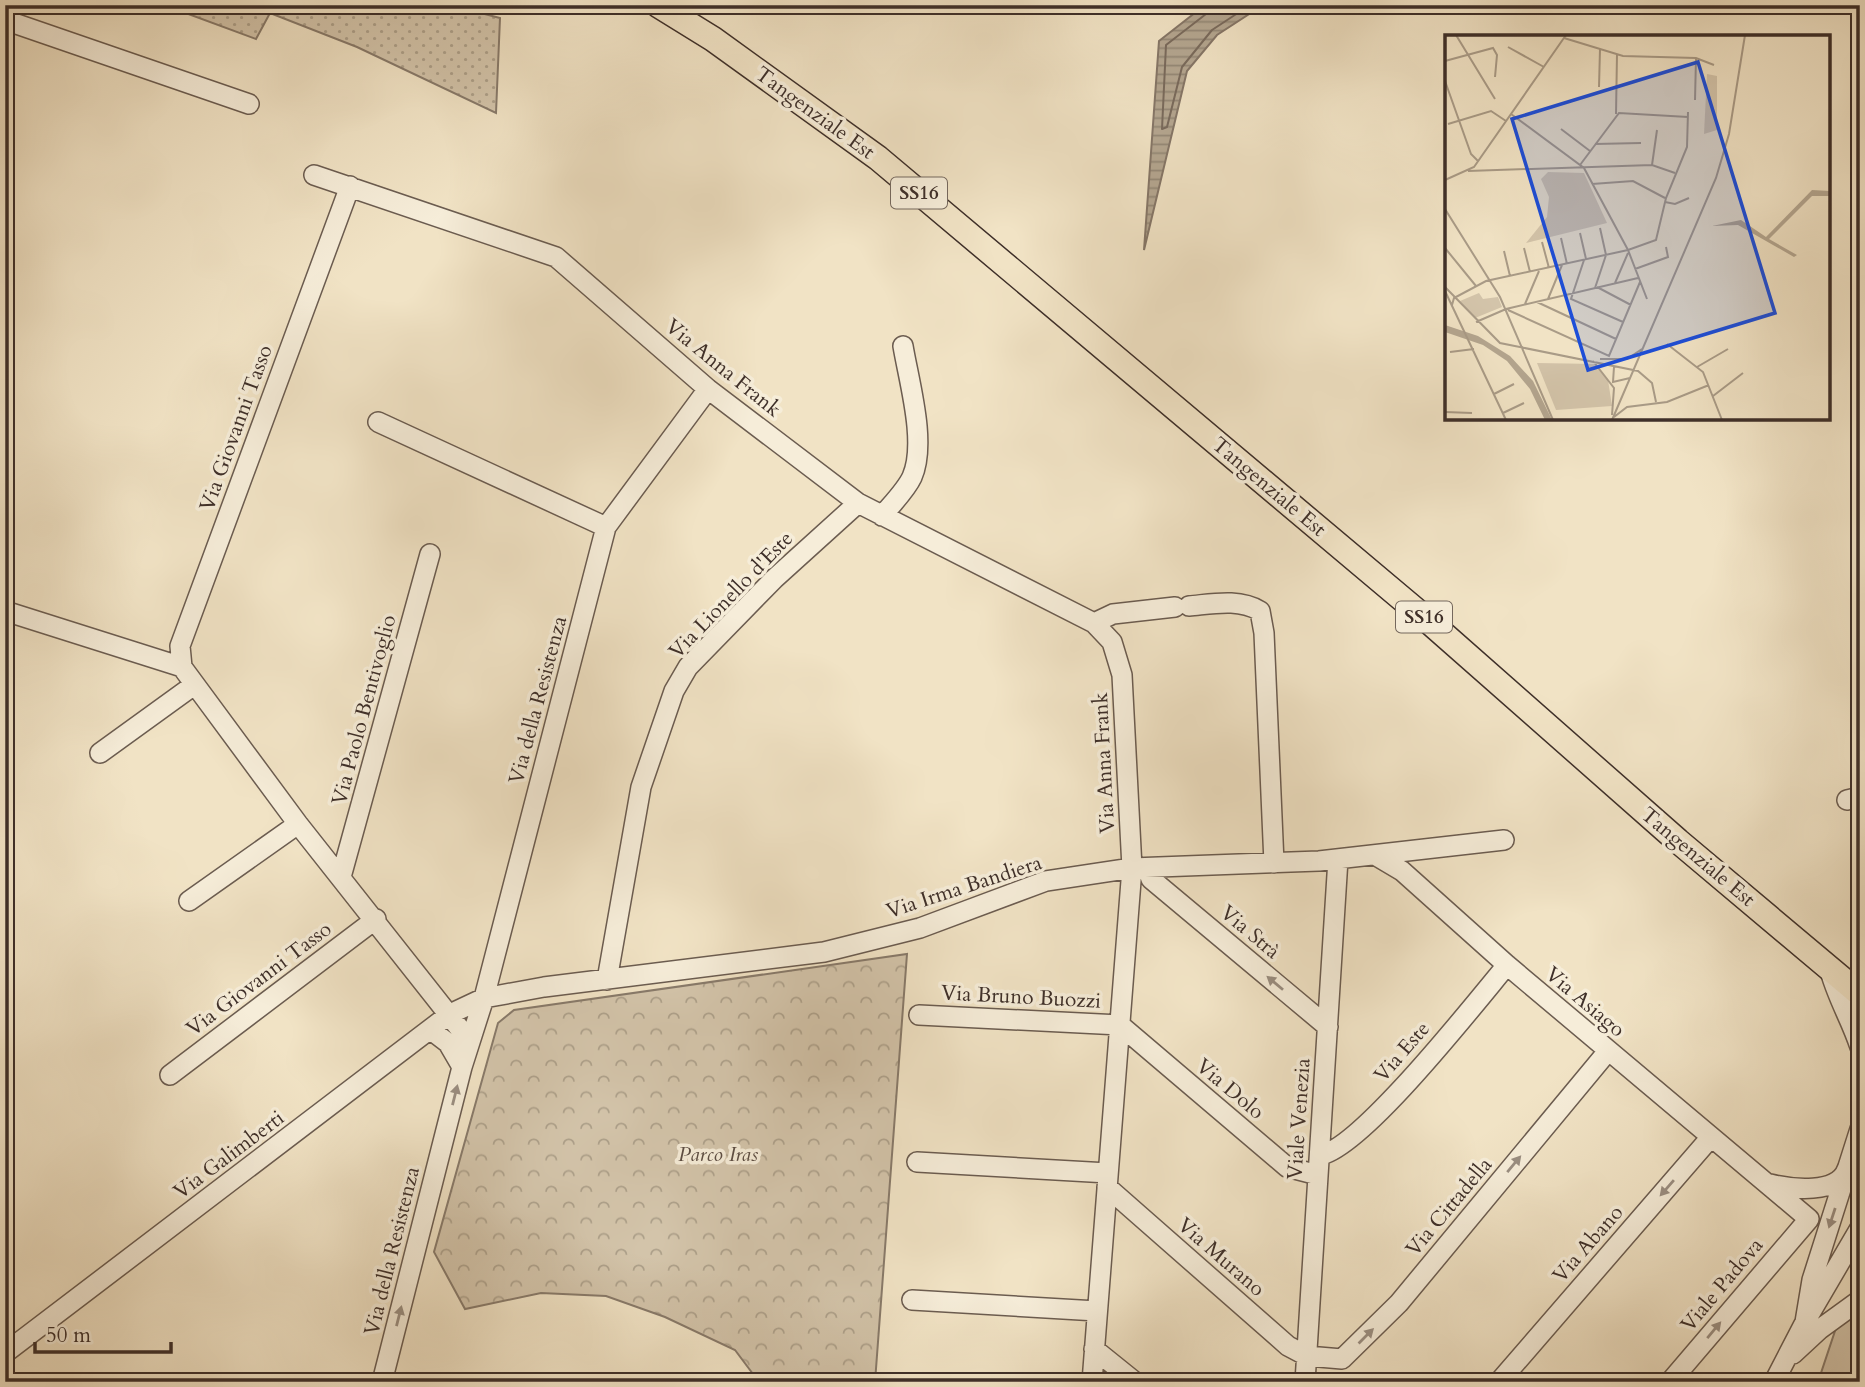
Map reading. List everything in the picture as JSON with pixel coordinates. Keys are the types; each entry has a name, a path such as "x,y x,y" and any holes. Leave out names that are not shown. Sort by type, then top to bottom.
{"main road":[{"name":"Tangenziale Est","path":"658,5 713,39 878,158 1425,618 1678,841 1860,994"}],"street":[{"path":"5,20 249,104"},
{"name":"Via Anna Frank","path":"314,174 556,257 708,388 858,503 1094,623 1112,642 1122,675 1139,868"},
{"name":"Via Giovanni Tasso","path":"182,667 180,646 350,186"},
{"path":"882,516 912,477 917,455 917,434 903,346"},
{"name":"Via della Resistenza","path":"382,1382 464,1059 484,998 606,527 708,388"},
{"path":"378,422 606,527"},
{"name":"Via Lionello d'Este","path":"607,980 641,787 674,691 688,667 707,647 774,579 858,503"},
{"name":"Via Paolo Bentivoglio","path":"341,877 430,554"},
{"path":"1094,623 1113,614 1227,603 1253,607 1260,611 1264,633 1274,863"},
{"path":"5,611 182,667 298,824 450,1014 460,1029 464,1059"},
{"path":"100,753 194,685"},
{"path":"189,901 298,824"},
{"name":"Via Irma Bandiera","path":"484,998 824,952 920,928 1046,881 1139,868 1338,859 1504,840"},
{"name":"Via Asiago","path":"1375,855 1402,871 1507,965 1809,1219"},
{"name":"Viale Venezia","path":"1305,1382 1338,859"},
{"name":"Via Bruno Buozzi","path":"1092,1382 1119,1025 1139,868"},
{"name":"Via Strà","path":"1139,868 1328,1027"},
{"name":"Via Giovanni Tasso","path":"170,1074 376,919"},
{"name":"Via Este","path":"1320,1155 1342,1147 1370,1123 1507,965"},
{"path":"1829,967 1836,998 1850,1018 1860,1047"},
{"name":"Via Galimberti","path":"5,1353 450,1014 484,998"},
{"name":"Via Bruno Buozzi","path":"919,1015 1119,1025"},
{"name":"Via Dolo","path":"1119,1025 1287,1167 1318,1175"},
{"path":"431,1030 464,1059"},
{"name":"Via Cittadella","path":"1307,1356 1342,1359 1399,1303 1608,1051"},
{"path":"1805,1322 1812,1280 1860,1129"},
{"name":"Via Abano","path":"1499,1382 1711,1137"},
{"path":"917,1162 1107,1180"},
{"path":"1767,1184 1812,1189 1845,1175 1848,1168"},
{"name":"Via Murano","path":"1107,1180 1288,1346 1307,1356"},
{"name":"Viale Padova","path":"1670,1382 1809,1219"},
{"path":"1774,1382 1805,1322 1860,1228"},
{"path":"912,1300 1097,1311"},
{"path":"1785,1362 1820,1329 1860,1300"},
{"path":"1094,1349 1135,1382"}],"green space":[{"path":"164,5 450,5 500,18 496,113 357,47 270,13 256,39"},
{"name":"Parco Iras","path":"907,954 875,1382 759,1382 735,1350 665,1317 606,1296 541,1293 465,1309 434,1252 498,1023 514,1010"},
{"path":"1860,1313 1860,1382 1818,1382 1837,1325"}],"water":[{"path":"1205,5 1263,5 1217,35 1187,71 1144,250 1159,41"}]}
